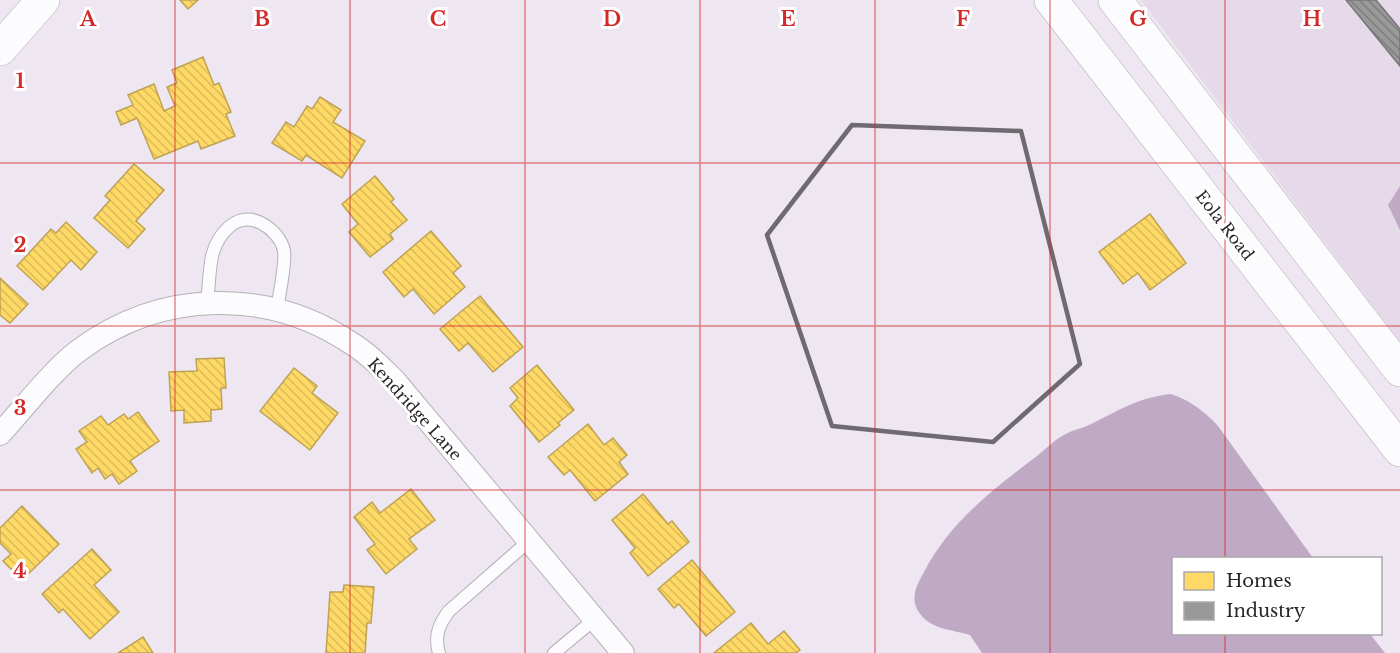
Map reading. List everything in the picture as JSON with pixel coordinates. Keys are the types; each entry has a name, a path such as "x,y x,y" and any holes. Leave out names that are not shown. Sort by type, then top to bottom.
{"main road":[{"path":"0,49 43,0"},
{"name":"Eola Road","path":"1051,0 1400,450"},
{"path":"1115,0 1400,370"}],"street":[{"name":"Kendridge Lane","path":"0,434 66,362 102,336 134,319 169,308 207,302 242,303 277,310 305,319 329,329 356,346 395,381 623,653"}],"lane":[{"path":"207,302 212,257 216,246 229,226 246,218 265,225 280,240 284,251 277,310"},
{"path":"439,653 437,633 449,611 529,541"},
{"path":"554,653 595,620"}],"highlighted area":[{"path":"852,125 1021,131 1080,364 993,442 832,426 767,235"}],"shaded area":[{"path":"1141,0 1400,0 1400,342"},
{"path":"1400,186 1400,230 1388,205"},
{"path":"1171,394 1185,400 1197,407 1218,426 1312,557 1172,557 1172,635 1371,635 1385,653 982,653 970,635 941,628 923,617 915,601 915,591 921,577 946,538 973,508 1062,436 1137,402"}],"building: Homes":[{"path":"180,0 198,0 188,9"},
{"path":"203,57 214,85 219,83 231,112 226,114 235,136 201,149 198,141 154,159 137,118 121,125 116,112 133,105 128,95 154,84 164,111 175,106 167,87 177,83 172,70"},
{"path":"320,97 341,110 333,122 365,141 342,178 306,155 302,161 272,143 286,122 294,127 307,106 312,109"},
{"path":"134,164 164,190 136,221 145,229 128,248 94,218 110,200 105,196"},
{"path":"375,176 394,199 391,202 407,220 390,234 393,239 370,257 349,232 358,224 342,204"},
{"path":"1150,214 1186,263 1150,290 1138,273 1123,284 1099,252"},
{"path":"66,222 97,252 81,270 71,260 43,290 17,266 51,229 56,233"},
{"path":"431,231 461,266 453,273 465,287 434,314 413,289 404,297 383,272"},
{"path":"0,278 28,304 10,323 0,315"},
{"path":"480,296 523,347 493,372 468,343 459,351 440,329"},
{"path":"224,358 226,388 221,388 222,409 211,410 211,421 184,423 184,410 171,411 169,372 197,371 196,359"},
{"path":"537,365 574,410 539,442 510,406 518,398 510,388"},
{"path":"294,368 317,386 312,393 338,413 310,450 260,411"},
{"path":"138,412 159,441 130,461 137,471 119,484 112,474 105,479 98,468 92,473 76,449 87,442 79,431 101,416 108,425 124,414 128,419"},
{"path":"588,424 604,445 613,438 627,455 619,462 628,474 595,501 570,470 564,475 548,457"},
{"path":"411,489 435,520 409,539 417,549 386,574 367,550 375,544 354,517 372,502 380,513"},
{"path":"643,494 668,524 672,521 689,542 648,576 630,553 635,548 612,520"},
{"path":"22,506 59,544 22,580 3,561 11,554 0,543 0,528"},
{"path":"92,549 111,570 94,585 119,612 90,639 63,609 59,613 42,594"},
{"path":"692,560 735,612 706,636 679,604 674,608 658,589"},
{"path":"344,585 374,587 371,623 367,623 365,653 326,653 330,592 343,592"},
{"path":"751,623 768,644 784,631 800,650 796,653 714,653"},
{"path":"143,637 153,653 118,653"}],"building: Industry":[{"path":"1346,0 1376,0 1400,29 1400,66"}]}
